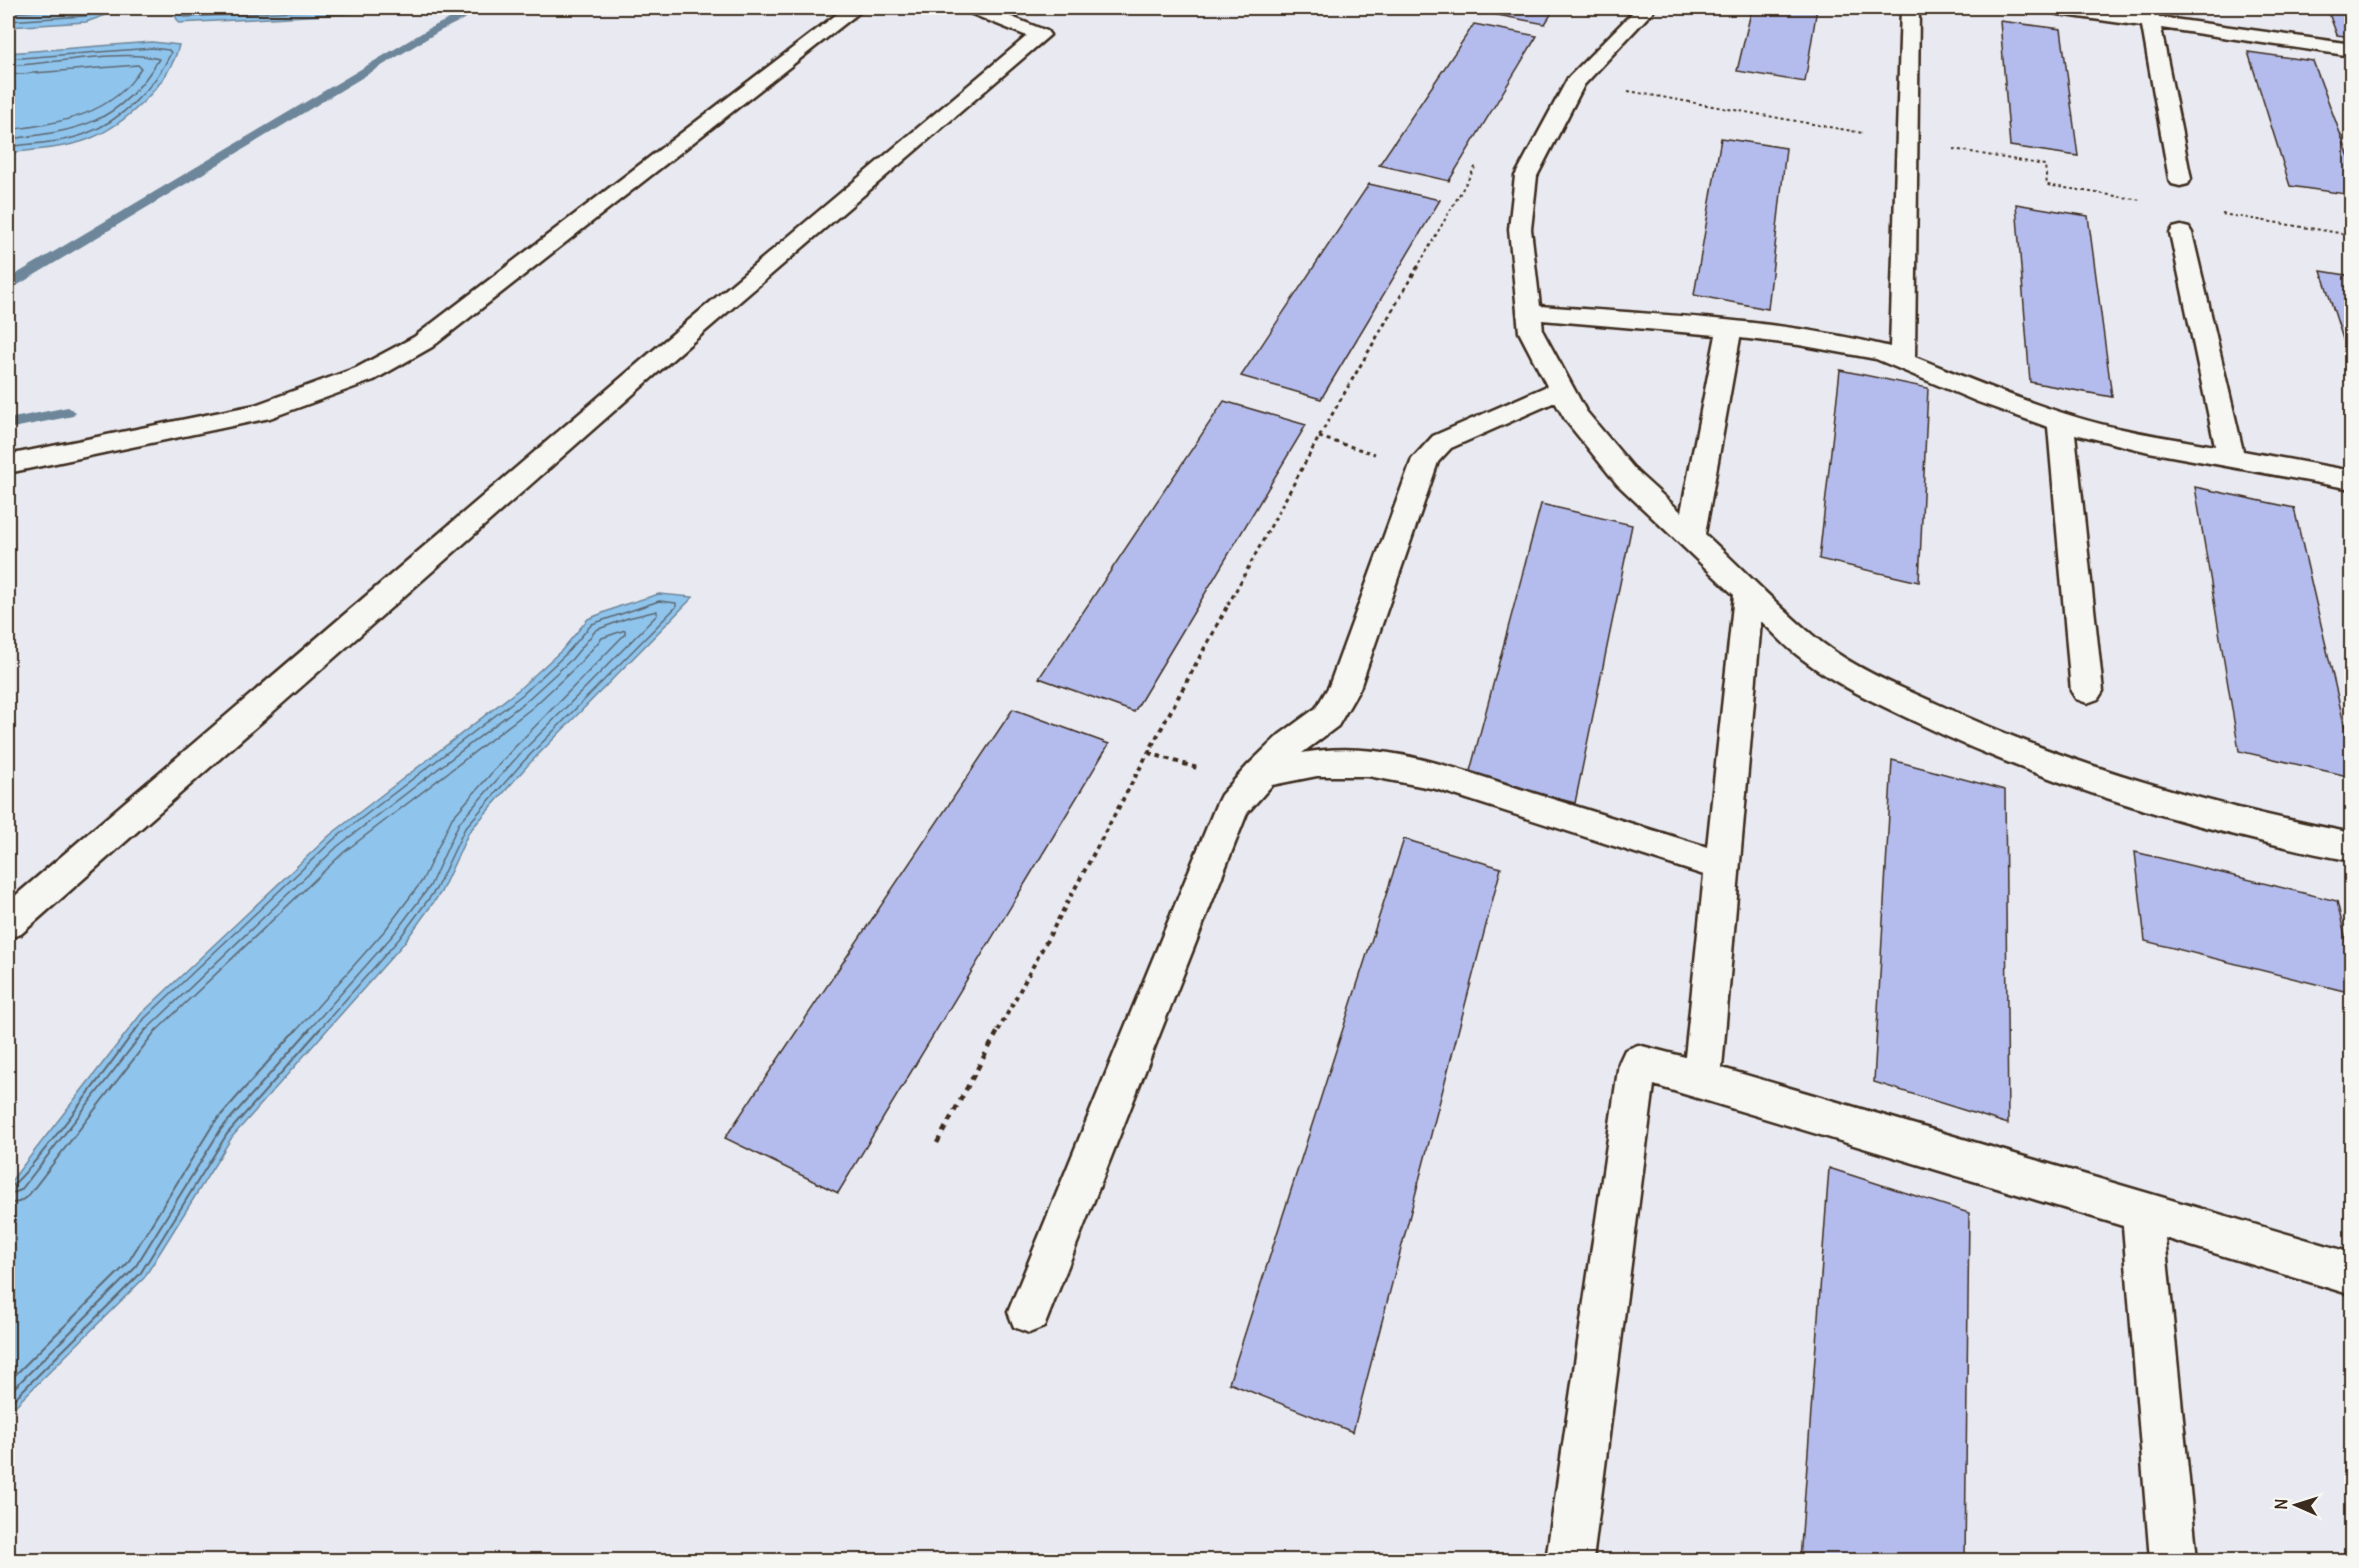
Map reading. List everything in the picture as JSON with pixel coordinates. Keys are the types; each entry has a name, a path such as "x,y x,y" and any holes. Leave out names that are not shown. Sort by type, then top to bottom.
{"street":[{"path":"8,464 261,412 365,374 423,342 856,8"},
{"path":"8,923 654,363 1040,35 974,8"},
{"path":"1647,8 1575,82 1526,176 1520,229 1531,332 1575,415 1627,478 1811,650 1864,684 1987,741 2148,798 2279,833 2352,847"},
{"path":"1902,361 1910,8"},
{"path":"2058,8 2149,14 2257,36 2352,50"},
{"path":"2149,14 2181,179"},
{"path":"2252,17 2257,36"},
{"path":"2181,233 2231,459"},
{"path":"1529,312 1799,337 1882,353 1987,396 2061,422 2149,443 2352,480"},
{"path":"1690,537 1728,329"},
{"path":"1029,1312 1233,805 1290,744 1327,717 1344,688 1425,470 1426,459 1442,442 1561,389"},
{"path":"2061,422 2087,691"},
{"path":"1702,1080 1749,591"},
{"path":"1260,774 1317,763 1368,763 1436,776 1722,866"},
{"path":"1569,1560 1638,1063 2142,1210 2352,1274"},
{"path":"2142,1210 2174,1560"}],"path":[{"path":"1575,82 2045,165 2047,185 2141,200"},
{"path":"937,1143 1319,437 1477,164"},
{"path":"2223,214 2352,235"},
{"path":"1319,437 1425,470"}],"water":[{"path":"8,8 126,8 86,22 8,27"},
{"path":"171,8 399,8 362,13 179,23"},
{"path":"152,42 179,45 166,74 156,88 117,124 89,139 70,145 8,153 8,53"},
{"path":"659,594 693,597 528,765 469,832 441,892 404,943 232,1137 144,1278 8,1413 8,1185 141,1014 330,835 518,690 562,650 588,619"}],"building":[{"path":"1486,8 1555,8 1545,24 1482,12"},
{"path":"1752,8 1817,8 1805,82 1737,71"},
{"path":"2327,8 2352,8 2352,37 2337,35"},
{"path":"2000,21 2061,29 2078,156 2010,146"},
{"path":"1474,24 1537,36 1449,181 1379,165"},
{"path":"2248,52 2313,61 2352,165 2352,195 2290,186"},
{"path":"1721,138 1786,148 1768,309 1694,295"},
{"path":"1369,184 1440,200 1321,399 1241,376"},
{"path":"2016,204 2088,216 2112,397 2030,382"},
{"path":"2321,271 2352,276 2352,367"},
{"path":"1840,370 1928,388 1919,582 1819,559"},
{"path":"1224,401 1306,425 1134,712 1039,678"},
{"path":"2195,487 2294,508 2352,758 2352,777 2239,751"},
{"path":"1541,504 1632,525 1575,803 1469,775"},
{"path":"1013,709 1109,744 838,1193 725,1138"},
{"path":"1892,760 2005,790 2008,1124 1874,1082"},
{"path":"1404,839 1501,868 1353,1432 1229,1383"},
{"path":"2135,852 2337,901 2352,967 2352,993 2145,941"},
{"path":"1829,1168 1969,1213 1965,1560 1800,1560"}],"waterway":[{"path":"8,285 434,30 480,8"},
{"path":"8,424 68,412"}]}
